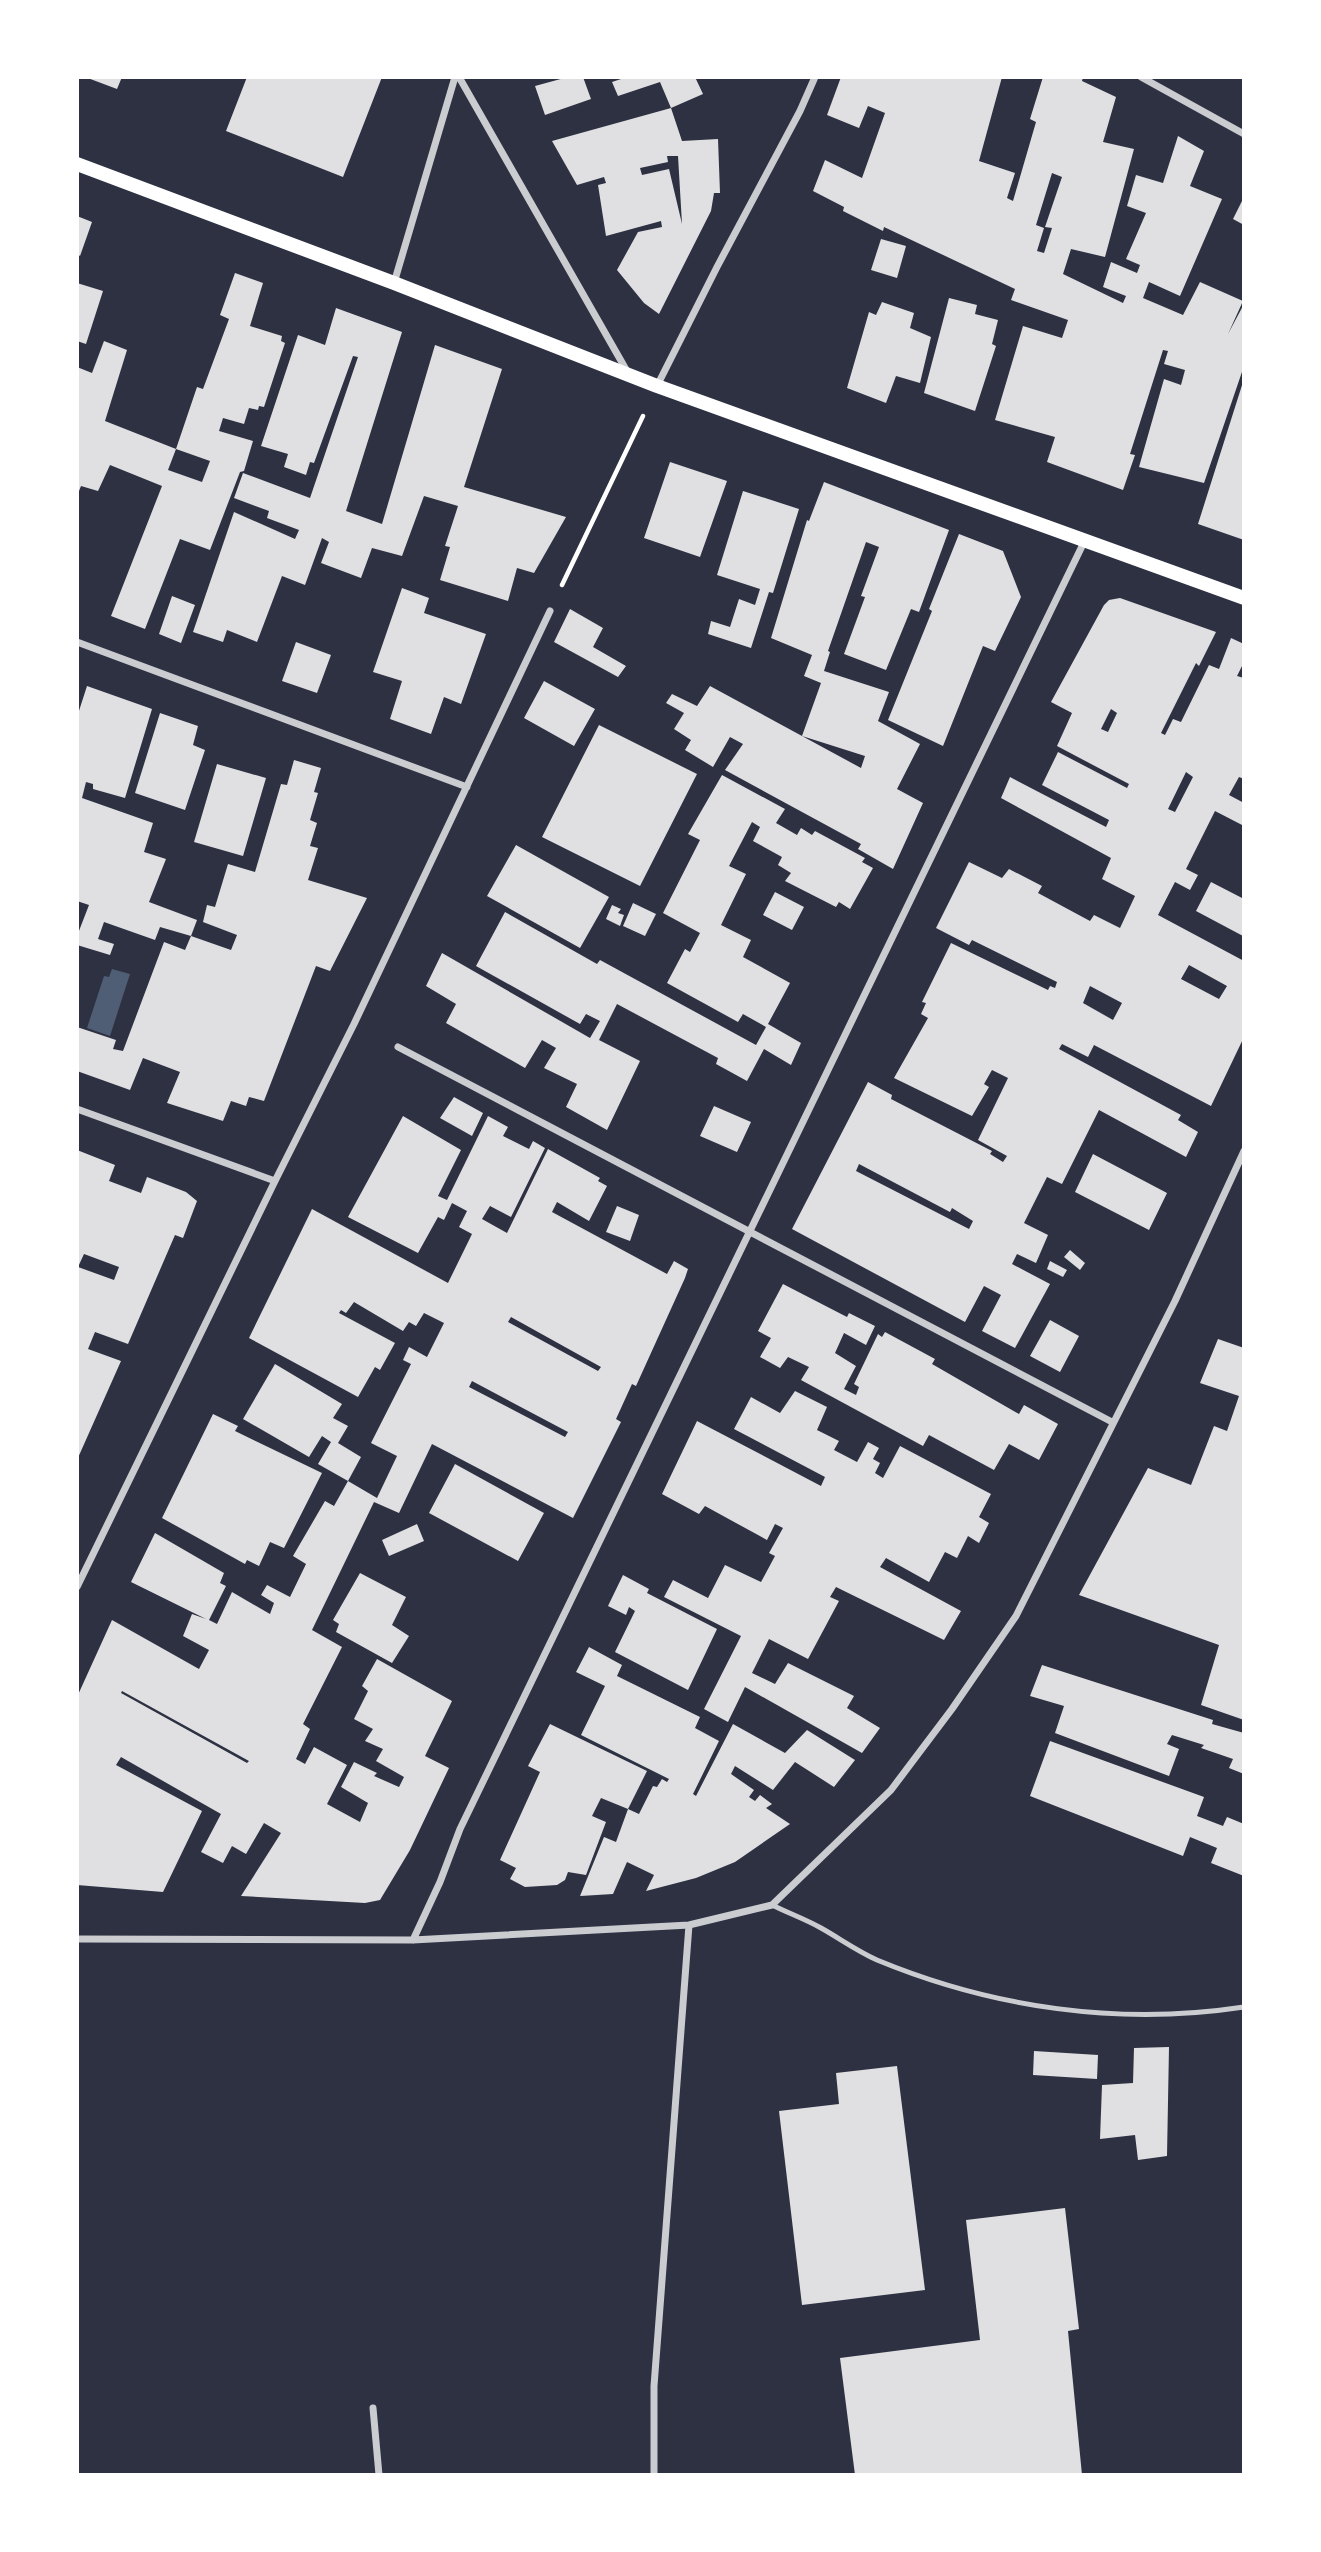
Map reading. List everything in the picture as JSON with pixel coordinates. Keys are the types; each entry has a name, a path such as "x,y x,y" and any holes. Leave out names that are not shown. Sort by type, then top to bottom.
{"main road":[{"path":"77,164 394,283 657,386 1244,598"}],"street":[{"path":"394,283 457,77"},
{"path":"457,77 628,374"},
{"path":"657,386 716,267 800,111 815,77"},
{"path":"1141,77 1244,134"},
{"path":"413,1940 440,1882 460,1829 886,960 1085,540"},
{"path":"77,1585 354,1024 550,611"},
{"path":"77,642 467,787"},
{"path":"398,1047 1112,1422"},
{"path":"77,1109 275,1181"},
{"path":"77,1940 413,1940 689,1925 772,1905 891,1790 952,1709 1016,1616 1175,1301 1244,1151"},
{"path":"654,2475 654,2386 689,1925"},
{"path":"373,2407 379,2475"}],"lane":[{"path":"772,1905 818,1926 874,1959 950,1987 1036,2007 1145,2015 1207,2013 1244,2007"}],"path":[{"path":"550,611 657,386"}],"water":[{"path":"112,969 130,974 110,1036 87,1028 104,976 109,977"}],"building":[{"path":"85,77 122,77 117,89"},
{"path":"247,77 382,77 343,177 226,131"},
{"path":"568,77 583,77 591,99 545,115 535,86"},
{"path":"695,77 703,94 671,108 660,82 618,96 612,82 621,79"},
{"path":"841,77 1002,77 979,161 1015,173 1007,198 1013,201 1036,122 1030,119 1043,77 1083,77 1082,81 1116,97 1103,142 1134,149 1105,257 1071,249 1063,274 1123,303 1126,296 1103,287 1111,262 1137,273 1140,265 1126,259 1146,213 1127,206 1136,175 1163,183 1178,136 1204,151 1190,186 1222,199 1180,296 1149,282 1143,298 1183,315 1200,282 1243,301 1228,334 1244,304 1244,366 1204,483 1139,467 1164,379 1181,385 1185,370 1164,364 1168,351 1163,350 1130,454 1135,455 1123,490 1047,462 1055,437 995,420 1023,326 1062,338 1068,320 1011,300 1015,289 884,227 883,231 843,211 844,207 813,191 825,160 862,178 885,113 868,106 859,128 827,115","holes":["1052,173 1062,177 1045,227 1052,228 1044,253 1037,251 1044,228 1036,225"]},
{"path":"671,108 682,141 718,139 720,193 714,193 711,211 659,314 644,303 617,270 638,232 662,227 661,221 606,236 598,185 606,183 604,177 577,185 552,141","holes":["667,156 678,156 682,224 669,169 642,175 640,168 668,162"]},
{"path":"1244,197 1244,225 1233,219"},
{"path":"77,216 92,222 80,256 77,254"},
{"path":"881,239 906,246 897,278 871,270"},
{"path":"235,273 263,283 250,326 282,336 281,341 285,343 264,407 259,406 258,410 249,408 244,424 223,418 219,431 253,441 244,471 240,472 210,550 180,539 145,629 111,616 162,486 110,465 98,491 81,486 77,496 77,367 92,373 104,341 127,350 105,421 176,449 197,387 203,389 229,319 220,315","holes":["176,449 210,461 202,482 168,470"]},
{"path":"77,283 103,291 86,344 77,341"},
{"path":"949,298 977,305 975,314 998,320 992,344 996,346 975,411 924,393"},
{"path":"882,302 914,313 910,328 931,337 920,383 896,376 886,403 847,388 869,312 876,315"},
{"path":"336,308 402,332 346,511 382,524 435,345 502,369 464,487 566,517 534,573 517,568 508,601 440,580 450,547 445,546 458,506 424,496 402,556 372,548 361,578 321,563 329,542 322,538 305,585 282,576 257,642 227,630 223,642 193,632 234,512 295,539 299,530 267,518 269,511 234,498 243,473 310,498 358,357 353,356 314,463 310,462 306,475 284,467 288,454 261,446 298,335 325,345"},
{"path":"1244,382 1244,540 1198,524"},
{"path":"670,462 727,481 700,557 644,538"},
{"path":"824,482 949,530 919,612 911,609 886,670 844,654 865,597 861,596 879,547 866,542 828,651 830,652 824,671 889,692 878,721 920,744 897,789 923,803 893,869 858,849 861,844 725,770 743,744 730,737 713,767 685,750 691,740 674,729 684,713 666,703 672,694 697,706 710,686 802,736 821,683 804,676 812,655 771,638 807,520 809,521","holes":["802,736 865,756 861,768"]},
{"path":"743,491 799,509 773,593 769,592 751,648 708,634 711,621 730,627 739,599 755,605 760,589 717,575"},
{"path":"959,534 1003,551 1021,597 995,651 983,646 943,746 888,720 932,611 929,609"},
{"path":"402,588 429,598 424,613 486,634 461,704 444,697 431,734 390,719 402,681 373,672"},
{"path":"172,596 195,605 181,643 159,634"},
{"path":"1120,598 1216,632 1199,666 1196,663 1161,733 1165,735 1173,719 1181,722 1209,665 1219,669 1231,638 1244,644 1244,662 1237,676 1244,678 1244,779 1239,777 1229,795 1244,803 1244,826 1215,811 1186,869 1198,875 1190,890 1175,882 1158,915 1244,961 1244,1037 1211,1106 1094,1045 1088,1057 1062,1044 1059,1049 1181,1115 1178,1120 1198,1132 1186,1157 1099,1110 1062,1184 1047,1177 1024,1223 1048,1235 1036,1263 1017,1254 1012,1264 1050,1284 1015,1348 982,1331 1001,1295 984,1286 965,1322 792,1229 868,1082 892,1095 891,1099 992,1151 990,1154 1003,1162 1007,1156 978,1140 1008,1078 992,1070 984,1084 989,1087 972,1116 894,1078 928,1018 921,1014 926,1003 922,1002 951,943 1048,990 1050,986 1055,988 1057,982 972,940 969,945 936,928 969,862 1002,878 1009,869 1042,886 1038,893 1090,921 1094,915 1120,928 1135,896 1102,879 1111,858 1001,798 1010,777 1106,827 1109,820 1042,785 1058,752 1127,788 1129,784 1057,746 1072,713 1051,702 1109,600","holes":["1111,709 1117,713 1108,732 1101,729","1186,772 1193,777 1175,812 1168,809","1189,965 1227,986 1219,999 1181,979","1090,986 1122,1003 1113,1020 1083,1003","859,1164 950,1212 952,1208 973,1221 969,1229 856,1171"]},
{"path":"570,609 603,628 593,647 626,666 618,677 554,642"},
{"path":"296,642 331,655 317,693 282,681"},
{"path":"544,681 595,709 574,746 524,718"},
{"path":"87,686 152,709 125,798 93,789 93,784 86,782 82,798 153,823 144,852 166,859 149,902 197,920 191,936 160,927 155,940 104,922 98,939 114,944 110,955 77,945 77,936 89,905 77,901 77,717"},
{"path":"160,713 198,726 193,745 205,750 185,810 135,793"},
{"path":"599,725 697,774 640,886 542,837"},
{"path":"294,760 321,768 314,792 318,793 310,820 317,823 310,846 318,848 308,880 367,898 330,971 316,966 264,1101 249,1097 246,1106 231,1101 223,1121 167,1103 180,1072 143,1058 130,1090 77,1071 77,1027 116,1040 113,1049 123,1051 164,942 185,950 191,936 231,950 237,935 203,922 207,905 215,907 228,864 255,872 281,784 287,785"},
{"path":"217,764 266,778 243,856 194,842"},
{"path":"722,775 785,809 776,823 797,835 801,828 812,835 815,831 865,858 862,862 873,868 850,909 839,902 836,907 785,881 791,873 778,865 782,857 753,841 760,827 752,822 729,866 746,874 721,925 751,940 743,957 790,983 768,1024 801,1043 791,1065 764,1049 747,1081 716,1064 718,1058 617,1004 599,1040 640,1061 607,1130 566,1107 577,1084 544,1068 556,1048 542,1040 525,1068 446,1023 456,1004 426,986 442,953 590,1038 600,1021 586,1014 580,1024 476,966 505,912 597,964 600,960 756,1045 766,1027 743,1014 738,1022 667,983 685,949 690,952 700,933 663,913 700,840 688,834"},
{"path":"516,845 609,897 580,948 487,896"},
{"path":"1211,882 1244,899 1243,936 1196,911"},
{"path":"775,892 804,907 792,930 763,915"},
{"path":"633,903 656,914 645,936 623,926"},
{"path":"612,905 621,909 618,913 624,915 620,926 606,919"},
{"path":"454,1097 483,1113 472,1136 440,1118"},
{"path":"714,1106 751,1122 737,1152 700,1136"},
{"path":"403,1116 461,1150 438,1196 447,1200 488,1116 508,1127 503,1136 529,1149 533,1141 545,1148 511,1217 490,1206 482,1219 507,1233 548,1149 600,1178 598,1181 607,1186 589,1221 557,1202 552,1212 667,1274 674,1261 688,1269 636,1386 632,1384 616,1419 621,1422 573,1518 432,1444 399,1513 374,1502 312,1630 342,1647 303,1724 310,1729 296,1759 305,1764 314,1747 347,1765 327,1804 360,1822 368,1803 341,1787 354,1762 377,1773 374,1776 399,1787 404,1777 376,1761 383,1749 365,1741 373,1729 354,1719 368,1691 362,1686 377,1659 452,1701 425,1756 449,1768 410,1850 380,1900 365,1903 241,1896 281,1833 264,1823 246,1854 232,1846 223,1863 201,1852 221,1814 121,1757 116,1765 202,1811 163,1892 77,1885 77,1697 112,1620 199,1669 209,1650 183,1636 192,1614 206,1619 131,1582 155,1533 224,1573 220,1583 226,1586 209,1620 217,1624 232,1592 270,1614 274,1603 261,1595 267,1585 290,1597 306,1564 293,1556 325,1501 334,1506 348,1481 377,1498 397,1456 371,1443 411,1364 403,1360 409,1347 427,1357 444,1323 424,1313 416,1326 409,1322 403,1331 354,1302 346,1313 341,1310 339,1313 395,1343 380,1370 375,1367 358,1397 249,1338 312,1209 448,1283 472,1234 459,1227 467,1211 452,1203 444,1220 438,1217 418,1253 348,1217","holes":["511,1317 601,1367 598,1371 508,1322","472,1381 568,1432 565,1437 469,1387","122,1691 249,1761 247,1763 121,1693"]},
{"path":"77,1150 115,1165 109,1181 141,1193 147,1177 186,1192 197,1201 183,1238 175,1235 128,1344 95,1332 88,1349 121,1361 77,1460","holes":["84,1254 119,1267 114,1280 78,1267"]},
{"path":"1093,1154 1167,1193 1149,1230 1075,1192"},
{"path":"617,1206 639,1215 630,1241 606,1232"},
{"path":"1070,1250 1085,1263 1080,1270 1064,1257"},
{"path":"1050,1261 1067,1270 1063,1277 1047,1269"},
{"path":"783,1284 847,1317 849,1313 875,1326 866,1345 844,1333 835,1353 856,1366 844,1389 856,1395 859,1387 854,1384 878,1334 882,1337 885,1332 935,1359 932,1364 1019,1414 1024,1405 1058,1424 1039,1460 1009,1444 994,1470 929,1435 923,1446 801,1380 809,1367 788,1357 780,1368 760,1357 771,1338 758,1331"},
{"path":"1050,1320 1079,1336 1060,1372 1030,1356"},
{"path":"1218,1339 1244,1348 1244,1720 1201,1705 1219,1645 1079,1595 1148,1468 1191,1485 1214,1426 1227,1431 1239,1396 1200,1383"},
{"path":"275,1364 342,1404 333,1418 348,1426 338,1443 361,1457 348,1481 318,1464 331,1442 322,1436 309,1457 243,1419"},
{"path":"795,1391 827,1407 817,1430 839,1441 834,1450 857,1462 868,1442 879,1448 873,1459 880,1463 875,1473 883,1478 900,1446 991,1494 979,1517 989,1523 979,1543 968,1536 957,1558 945,1552 929,1582 886,1558 880,1567 961,1611 944,1640 836,1587 830,1597 839,1601 808,1659 769,1639 752,1673 775,1684 788,1663 854,1696 847,1708 880,1728 862,1753 745,1687 728,1722 704,1709 741,1636 664,1597 673,1580 708,1598 725,1565 761,1582 775,1556 769,1553 783,1528 775,1524 767,1540 705,1506 699,1514 662,1494 697,1421 821,1486 825,1477 734,1429 751,1397 780,1413"},
{"path":"213,1414 238,1426 235,1431 322,1473 284,1548 270,1542 259,1566 247,1560 245,1564 162,1518"},
{"path":"455,1464 544,1513 518,1561 429,1513"},
{"path":"417,1524 424,1541 389,1556 382,1540"},
{"path":"360,1573 406,1597 392,1625 409,1636 392,1663 336,1632 339,1624 333,1620"},
{"path":"623,1575 649,1589 647,1593 717,1629 688,1690 615,1652 635,1611 629,1607 626,1615 608,1606"},
{"path":"589,1647 622,1665 617,1676 700,1717 695,1728 719,1741 693,1794 696,1796 733,1724 785,1753 807,1730 855,1760 834,1787 795,1762 773,1790 735,1766 731,1774 754,1790 749,1797 755,1801 760,1795 772,1804 766,1808 790,1824 735,1862 696,1878 646,1891 654,1875 627,1862 613,1894 580,1896 604,1837 616,1842 628,1809 639,1814 653,1786 657,1787 662,1779 667,1782 669,1779 581,1735 605,1686 576,1672"},
{"path":"1042,1665 1213,1720 1212,1724 1244,1733 1244,1774 1229,1768 1233,1759 1201,1748 1204,1745 1172,1735 1167,1744 1179,1749 1169,1776 1055,1733 1064,1706 1030,1696"},
{"path":"550,1724 647,1771 628,1809 601,1798 592,1816 606,1822 586,1875 568,1872 565,1880 557,1885 525,1887 510,1879 516,1868 500,1860 540,1772 528,1766"},
{"path":"1050,1741 1204,1797 1197,1816 1223,1826 1227,1817 1244,1824 1244,1876 1211,1863 1217,1848 1190,1837 1183,1856 1030,1796"},
{"path":"1169,2047 1167,2156 1138,2160 1135,2135 1100,2139 1102,2085 1133,2083 1134,2048"},
{"path":"1034,2051 1098,2055 1097,2079 1033,2075"},
{"path":"897,2066 925,2290 802,2305 779,2111 839,2104 836,2073"},
{"path":"1065,2208 1079,2329 1068,2331 1082,2475 855,2475 840,2358 980,2340 966,2220"}]}
